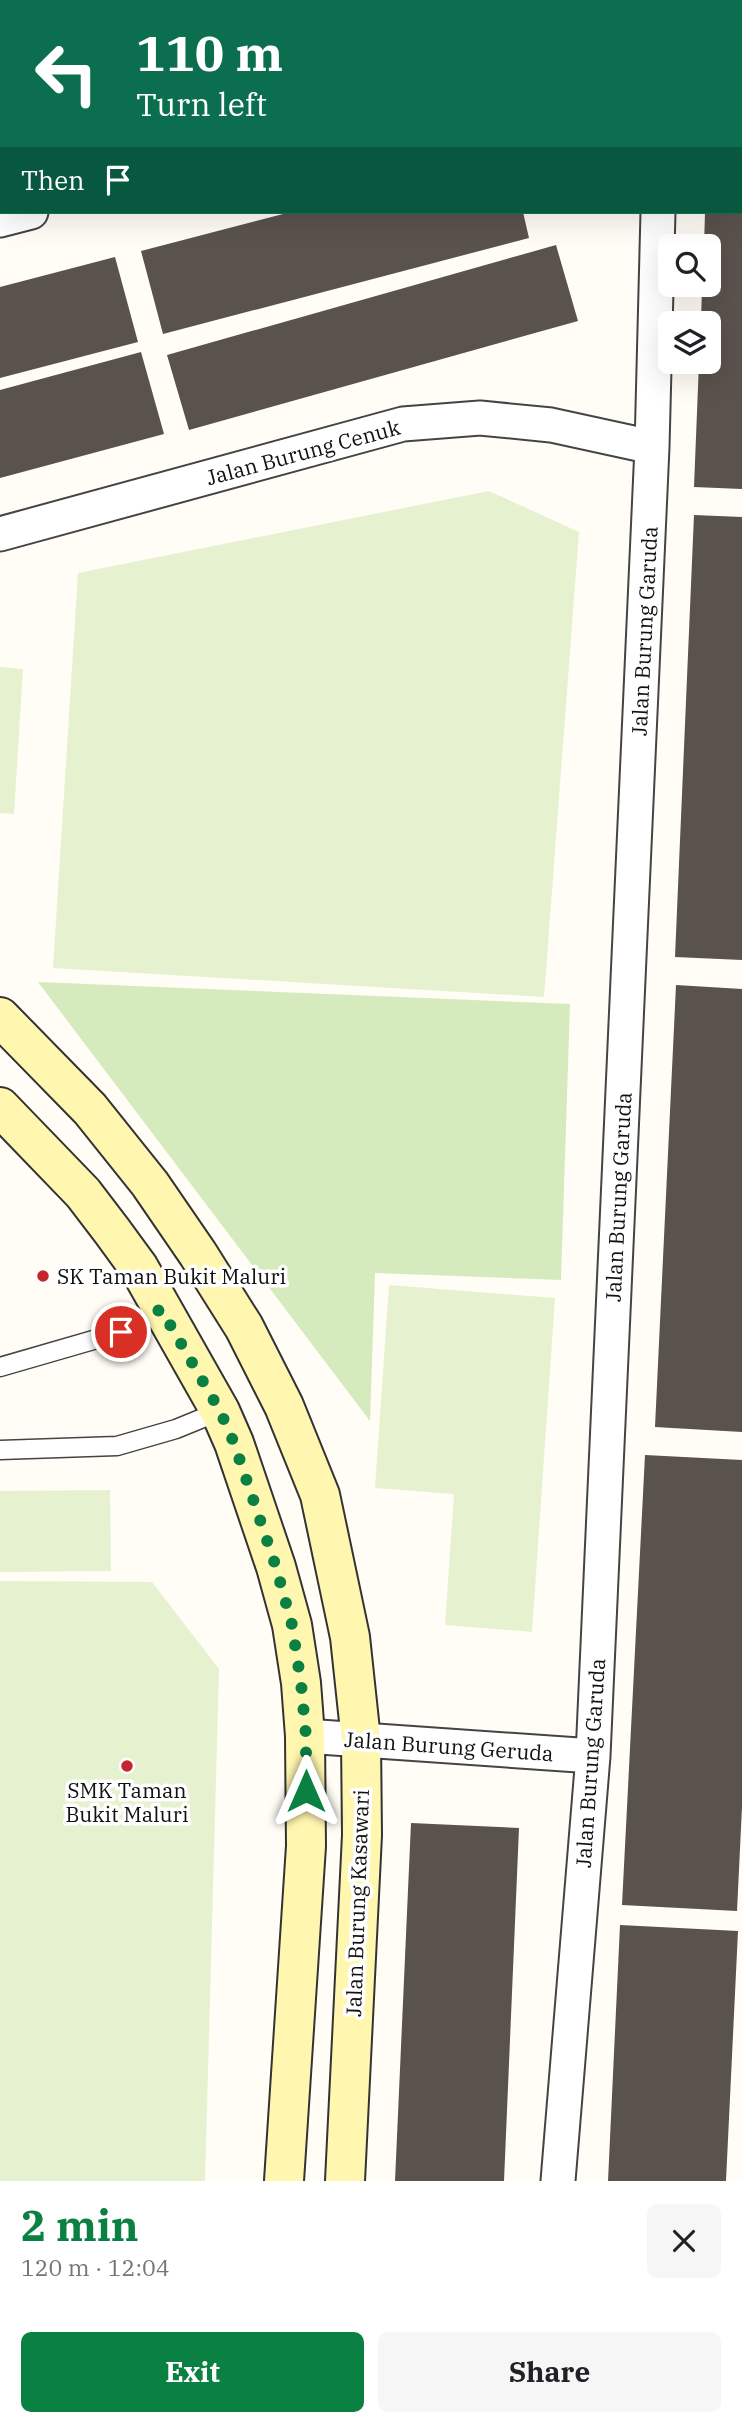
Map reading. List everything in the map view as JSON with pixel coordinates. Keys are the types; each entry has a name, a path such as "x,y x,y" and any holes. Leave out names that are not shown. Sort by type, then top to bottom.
{"street":[{"path":"0,220 23,214"},
{"name":"Jalan Burung Garuda","path":"558,2181 593,1756 652,447 658,214"},
{"name":"Jalan Burung Cenuk","path":"0,534 402,424 492,419 551,425 652,447"},
{"name":"Jalan Burung Kasawari","path":"0,1017 90,1109 150,1184 243,1327 284,1406 320,1495 350,1637 361,1740 362,1835 345,2181"},
{"path":"0,1107 83,1193 139,1269 220,1411 234,1443 276,1567 292,1625 306,1736 306,1846 284,2181"},
{"name":"Jalan Burung Geruda","path":"306,1736 593,1756"}],"lane":[{"path":"0,1367 121,1332 161,1309"},
{"path":"0,1450 117,1446 176,1429 220,1411"}],"green space":[{"path":"489,491 579,532 544,997 53,968 78,573"},
{"path":"0,667 23,669 14,814 0,813"},
{"path":"38,982 570,1004 561,1280 375,1273 370,1421"},
{"path":"389,1285 555,1298 532,1632 445,1625 454,1494 375,1488"},
{"path":"110,1490 111,1571 0,1572 0,1491"},
{"name":"SMK Taman Bukit Maluri","path":"0,1581 152,1582 219,1669 205,2181 0,2181"}],"building":[{"path":"283,214 523,214 529,238 163,334 141,251"},
{"path":"705,214 742,214 742,489 694,487 699,374 721,374 721,311 701,311 702,297 721,297 721,234 704,234"},
{"path":"556,245 578,321 189,430 167,355"},
{"path":"115,257 138,342 0,378 0,287"},
{"path":"141,352 164,434 0,478 0,390"},
{"path":"694,515 742,517 742,960 675,957"},
{"path":"676,985 742,989 742,1432 655,1427"},
{"path":"645,1455 742,1460 742,1807 737,1911 622,1905"},
{"path":"411,1823 519,1828 504,2181 395,2181"},
{"path":"620,1925 738,1931 726,2181 608,2181"}],"place":[{"name":"SK Taman Bukit Maluri","path":"43,1276"},
{"name":"SMK Taman Bukit Maluri","path":"127,1766"}],"route":[{"path":"121,1332 161,1309 220,1411 234,1443 276,1567 292,1625 306,1736 306,1791"}]}
